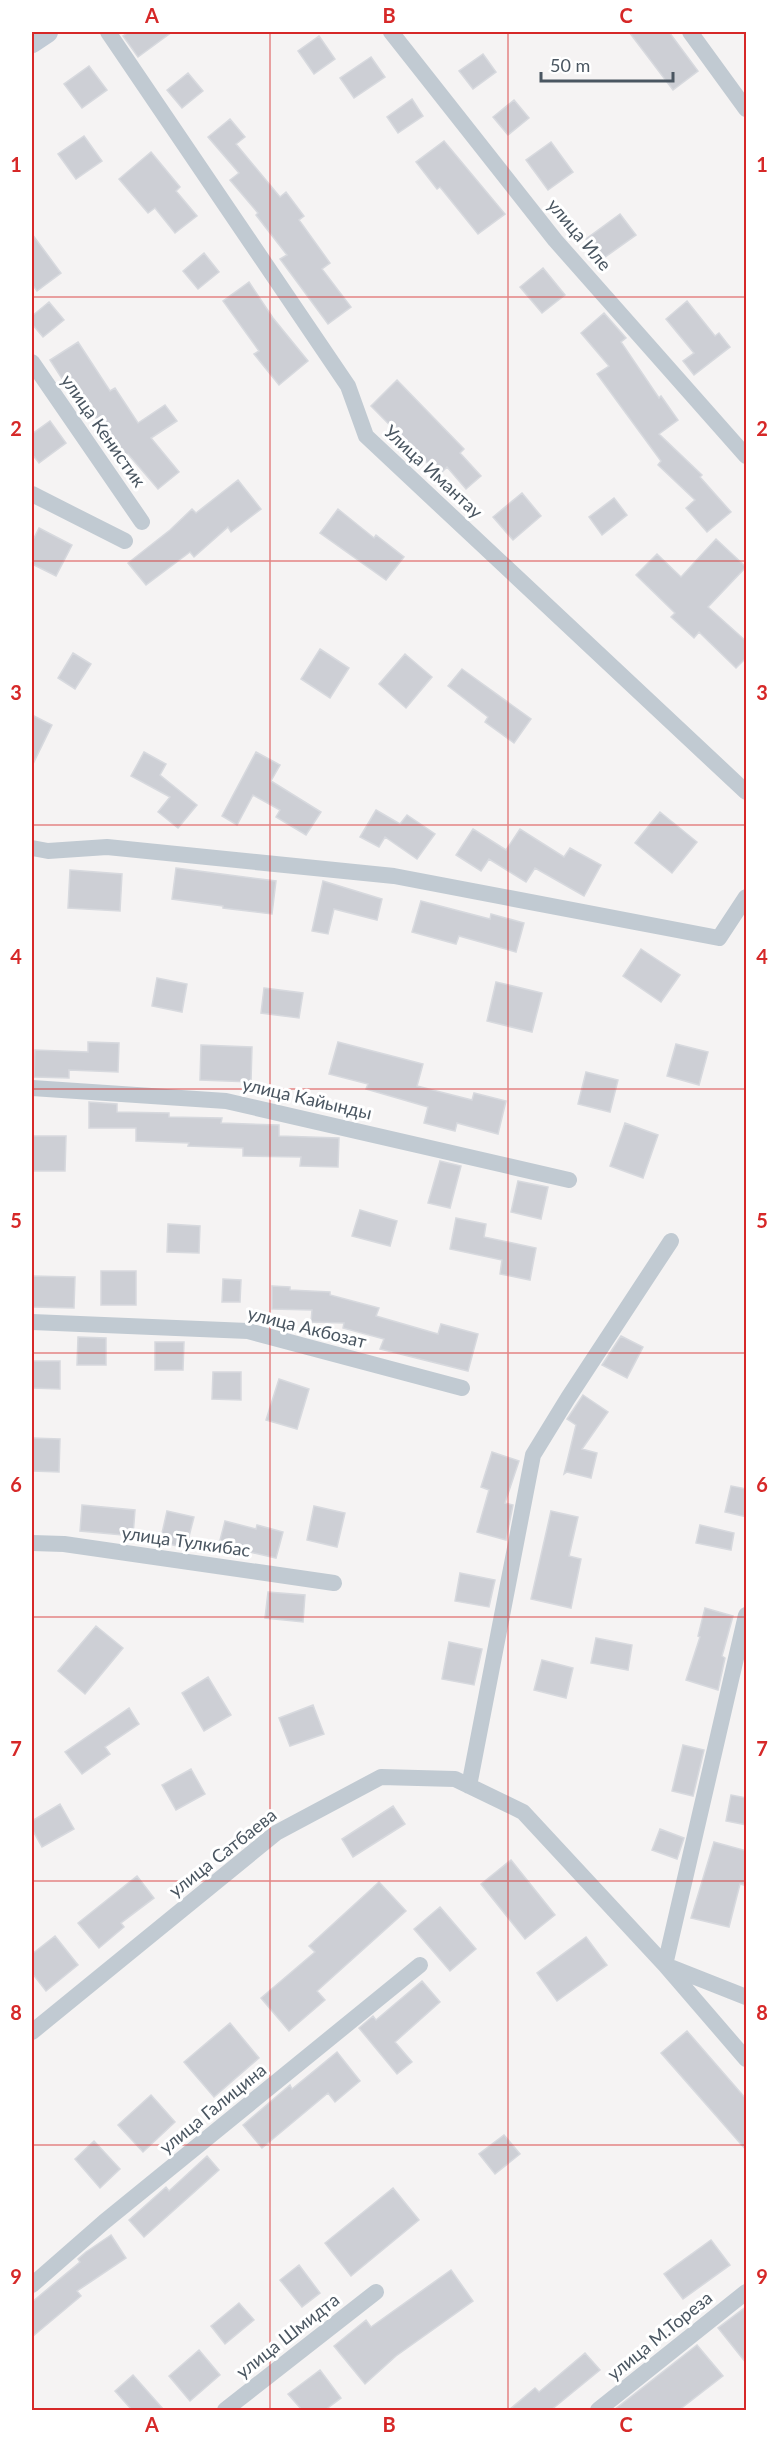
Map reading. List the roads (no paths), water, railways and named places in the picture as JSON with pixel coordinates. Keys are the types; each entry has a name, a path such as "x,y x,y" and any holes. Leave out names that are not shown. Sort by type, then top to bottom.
{"street":[{"path":"32,42 47,32"},
{"name":"Улица Имантау","path":"108,32 348,386 366,436 747,792"},
{"name":"улица Иле","path":"391,32 555,240 747,456"},
{"path":"690,32 747,109"},
{"name":"улица Кенистик","path":"32,362 142,522"},
{"path":"32,494 125,541"},
{"path":"32,848 48,851 107,847 394,876 719,938 747,897"},
{"name":"улица Кайынды","path":"32,1088 226,1101 569,1180"},
{"path":"469,1786 533,1455 671,1240"},
{"name":"улица Акбозат","path":"32,1322 248,1331 462,1388"},
{"name":"улица Тулкибас","path":"32,1543 64,1544 334,1583"},
{"path":"747,1615 665,1965 747,1997"},
{"name":"улица Сатбаева","path":"32,2032 276,1833 381,1777 454,1779 523,1812 665,1965 747,2060"},
{"name":"улица Галицина","path":"32,2285 104,2222 420,1965"},
{"name":"улица Шмидта","path":"225,2410 376,2292"},
{"name":"улица М.Тореза","path":"598,2410 747,2292"}]}
